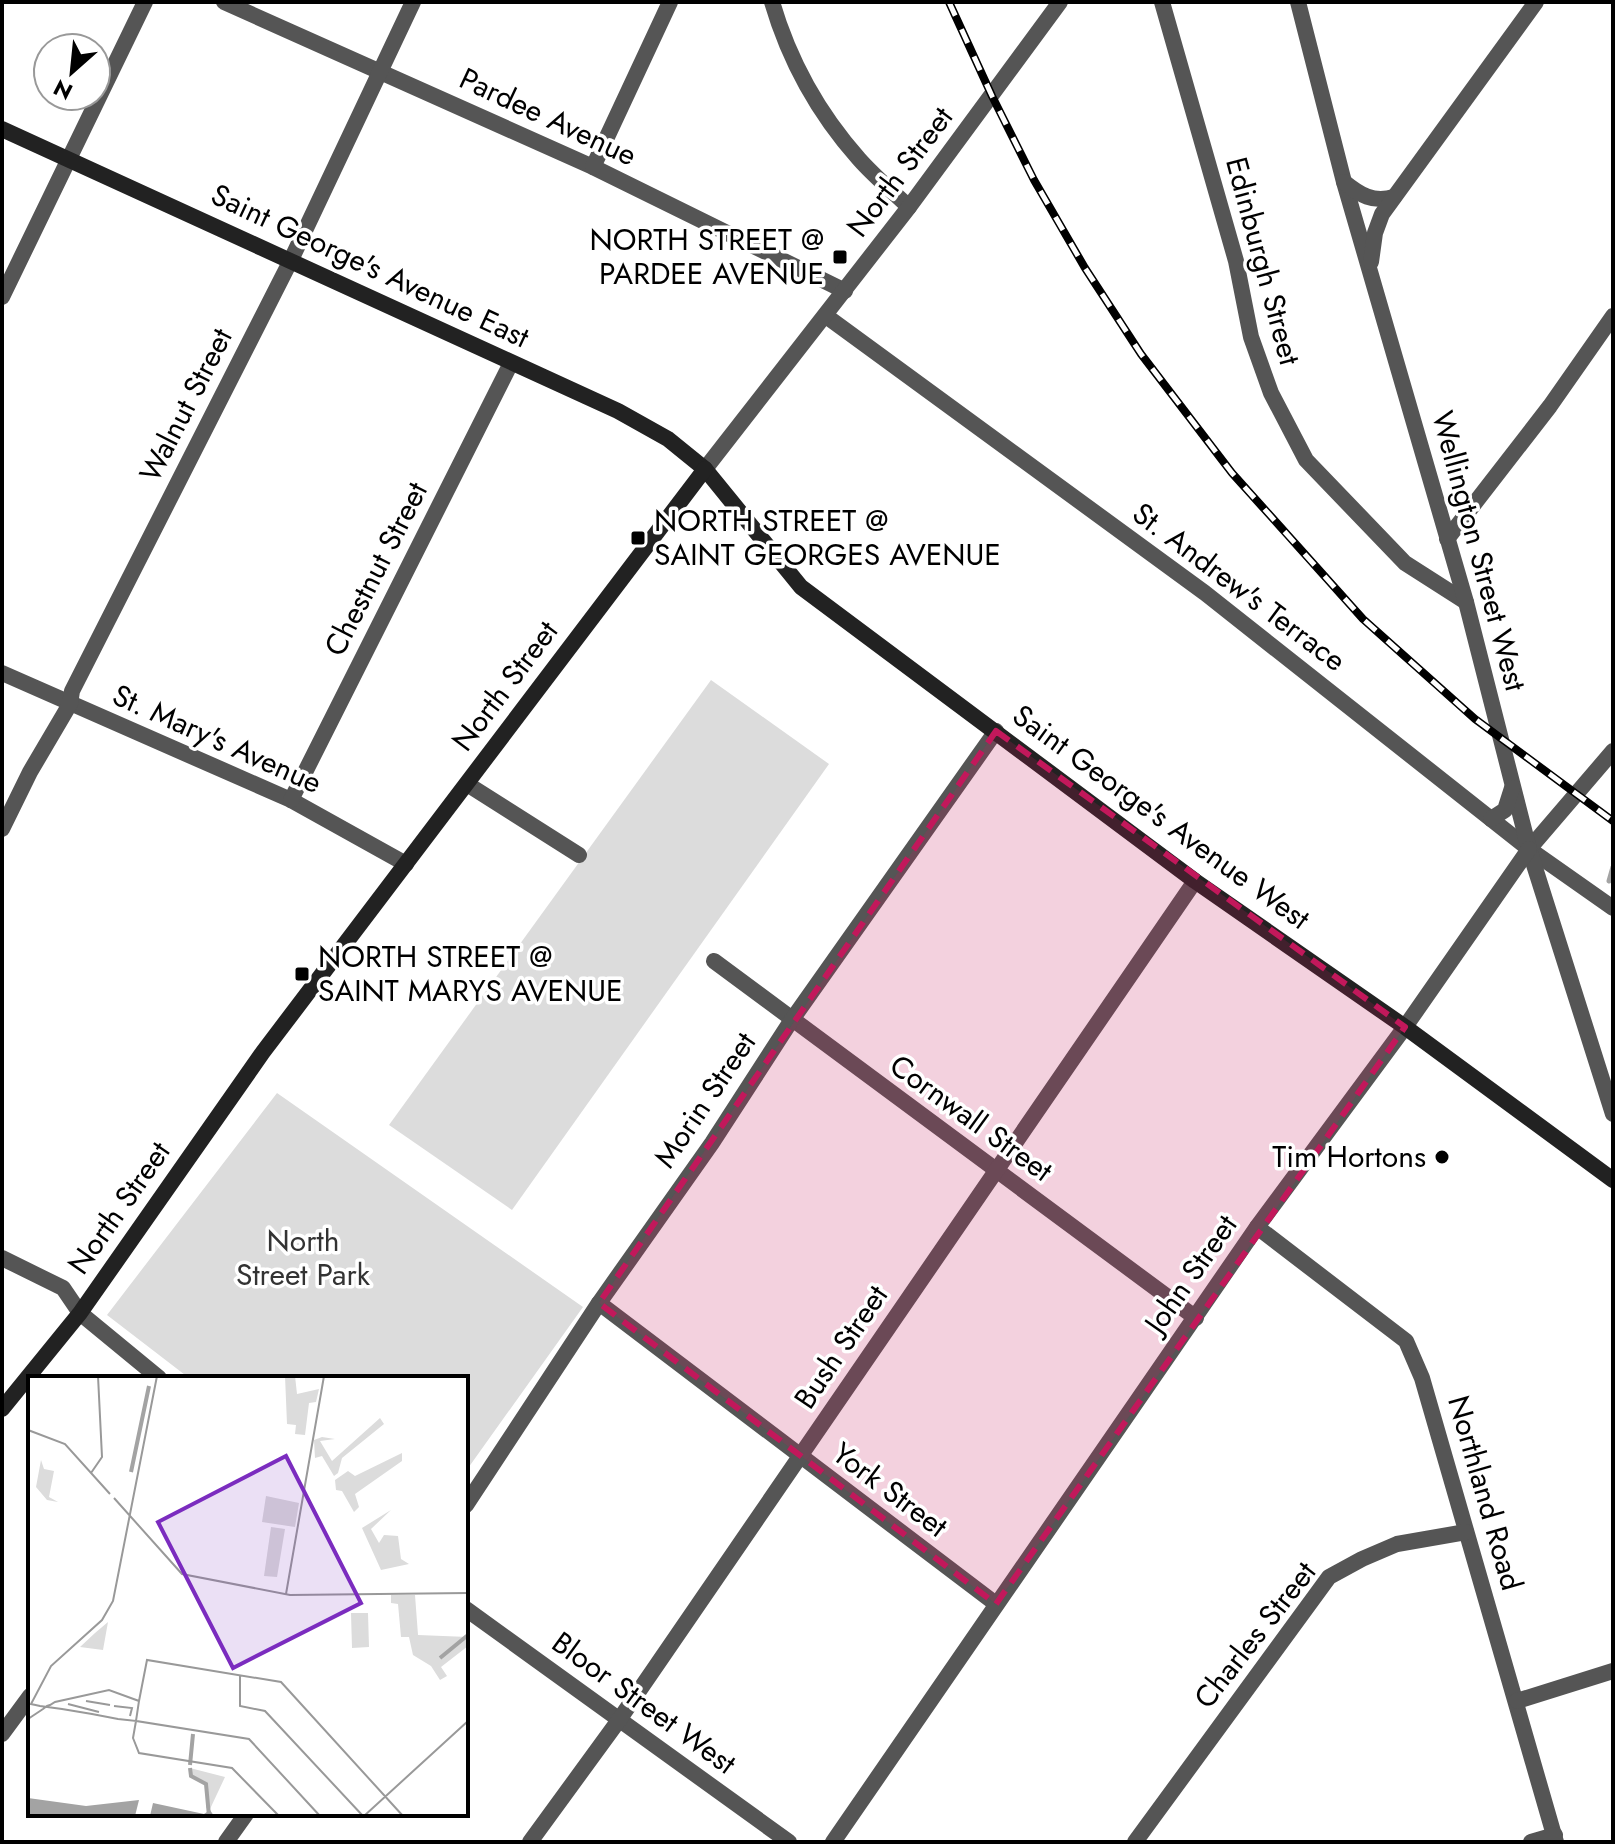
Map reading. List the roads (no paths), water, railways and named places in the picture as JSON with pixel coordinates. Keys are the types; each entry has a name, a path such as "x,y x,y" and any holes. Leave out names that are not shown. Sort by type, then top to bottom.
{"main road":[{"name":"Saint George's Avenue East","path":"2,129 618,411 668,439 705,469"},
{"name":"Saint George's Avenue West","path":"705,469 801,587 1195,881 1405,1027 1613,1180"},
{"name":"North Street","path":"29,1376 80,1313 263,1052 705,469"},
{"name":"North Street","path":"2,1409 28,1377"}],"street":[{"path":"2,297 145,2"},
{"name":"Pardee Avenue","path":"224,2 593,167 845,291"},
{"name":"Walnut Street","path":"2,829 30,772 70,704 72,691 291,260 413,2"},
{"path":"593,167 670,2"},
{"path":"772,2 782,38 804,84 859,159 909,207"},
{"name":"North Street","path":"705,469 909,207 1060,2"},
{"name":"Edinburgh Street","path":"1162,2 1236,261 1251,337 1271,393 1306,460 1405,563 1466,602"},
{"name":"Wellington Street West","path":"1298,2 1344,182 1466,602 1529,849 1613,1114"},
{"path":"1370,268 1375,233 1382,214 1536,2"},
{"path":"1344,182 1370,199 1394,197"},
{"name":"St. Andrew's Terrace","path":"826,316 1205,593 1529,849 1613,908"},
{"path":"1447,539 1550,406 1613,316"},
{"name":"Chestnut Street","path":"291,800 511,363"},
{"name":"St. Mary's Avenue","path":"2,673 291,800 406,864"},
{"name":"Morin Street","path":"468,1502 599,1303 712,1143 791,1021 996,731"},
{"name":"John Street","path":"833,1842 1257,1227 1405,1027 1529,849 1613,751"},
{"path":"467,784 579,855"},
{"path":"1491,819 1505,810 1513,786"},
{"name":"Bush Street","path":"530,1842 619,1720 1195,881"},
{"name":"Cornwall Street","path":"714,961 1196,1318"},
{"name":"Northland Road","path":"1257,1227 1406,1341 1422,1378 1556,1838"},
{"path":"2,1258 63,1288 80,1313 157,1376"},
{"name":"York Street","path":"599,1303 996,1604"},
{"name":"Charles Street","path":"1135,1842 1329,1577 1397,1544 1466,1532"},
{"name":"Bloor Street West","path":"468,1610 789,1842"},
{"path":"1517,1701 1613,1671"},
{"path":"2,1734 28,1699"},
{"path":"226,1842 245,1816"},
{"path":"1531,1842 1556,1838"}],"waterway":[{"path":"1609,881 1613,867"}],"railway":[{"path":"949,2 1034,180 1085,268 1141,354 1232,473 1363,619 1475,719 1613,821"}],"place":[{"name":"NORTH STREET @ PARDEE AVENUE","path":"840,257"},
{"name":"NORTH STREET @ SAINT GEORGES AVENUE","path":"638,538"},
{"name":"NORTH STREET @ SAINT MARYS AVENUE","path":"302,974"},
{"name":"Tim Hortons","path":"1442,1157"}],"park label":[{"name":"North Street Park","path":"303,1258"}]}
